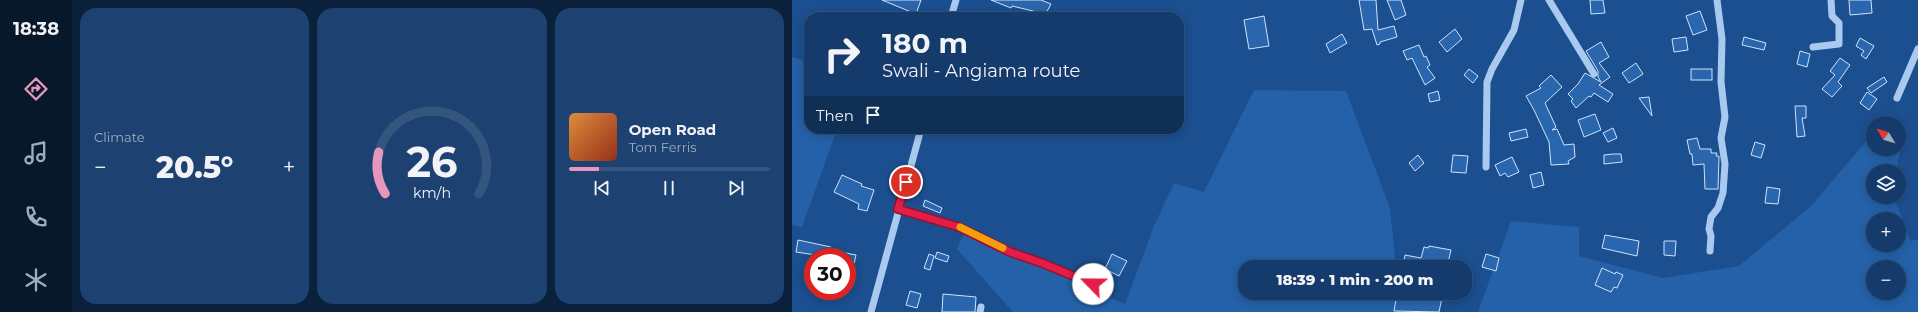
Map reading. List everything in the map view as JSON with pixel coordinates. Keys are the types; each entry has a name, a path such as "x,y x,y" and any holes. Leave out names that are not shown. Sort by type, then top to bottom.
{"street":[{"path":"952,12 956,0"},
{"path":"1486,167 1487,82 1492,69 1514,30 1521,0"},
{"path":"1549,0 1594,74"},
{"path":"1710,251 1711,236 1709,228 1712,217 1718,208 1724,193 1725,164 1721,138 1725,117 1721,82 1722,39 1717,0"},
{"path":"1813,46 1839,44 1839,23 1832,16 1831,0"},
{"path":"1897,98 1918,49"},
{"path":"871,312 920,134"},
{"path":"898,209 959,227 1010,252 1042,263 1093,284"}],"shaded area":[{"path":"792,57 804,61 804,134 835,134 802,227 792,225"},
{"path":"1254,90 1346,91 1390,208 1395,260 1238,260 1238,300 1399,300 1400,312 1013,312 957,249 964,233 1125,304 1154,226 1174,183 1204,192"},
{"path":"1866,141 1866,156 1899,156 1897,164 1866,164 1866,204 1897,204 1900,212 1866,212 1866,252 1906,252 1906,228 1911,241 1918,239 1918,312 1478,312 1511,221 1579,227 1579,256 1663,278 1739,266 1811,206"}],"building":[{"path":"882,0 921,0 917,12 911,12"},
{"path":"991,0 1041,0 1051,4 1047,12 1035,12 1012,6 1011,8"},
{"path":"1359,0 1376,0 1378,30 1394,26 1397,37 1380,42 1380,44 1377,45 1372,29 1364,30"},
{"path":"1387,0 1401,0 1406,15 1395,20"},
{"path":"1590,0 1603,0 1605,13 1591,14"},
{"path":"1849,0 1871,0 1872,13 1850,15"},
{"path":"1700,11 1707,30 1693,35 1686,16"},
{"path":"1264,16 1269,46 1249,49 1244,20"},
{"path":"1455,29 1462,39 1447,52 1439,42"},
{"path":"1342,34 1347,43 1330,53 1326,44"},
{"path":"1686,37 1688,50 1674,52 1672,39"},
{"path":"1744,37 1766,43 1764,50 1742,45"},
{"path":"1860,38 1874,46 1866,59 1861,55 1864,51 1856,46"},
{"path":"1601,42 1609,57 1599,63 1610,77 1599,85 1613,94 1608,102 1594,93 1576,108 1571,101 1573,99 1568,94 1578,84 1585,73 1601,82 1598,77 1598,71 1586,51"},
{"path":"1419,45 1424,57 1426,56 1430,65 1427,67 1435,78 1425,85 1412,58 1407,60 1403,51"},
{"path":"1800,51 1810,54 1807,67 1797,64"},
{"path":"1840,58 1850,65 1838,82 1842,86 1832,97 1822,89 1835,75 1830,71"},
{"path":"1636,63 1643,74 1629,83 1622,73"},
{"path":"1469,69 1478,76 1473,83 1464,75"},
{"path":"1691,69 1712,69 1712,80 1691,80"},
{"path":"1551,75 1562,87 1545,103 1556,127 1552,130 1557,129 1564,145 1574,144 1575,157 1568,161 1569,164 1551,165 1549,142 1526,96 1541,88 1539,86"},
{"path":"1884,77 1887,82 1871,93 1867,88"},
{"path":"1438,91 1440,100 1430,102 1428,94"},
{"path":"1867,92 1877,99 1869,110 1860,103"},
{"path":"1649,97 1652,116 1639,98"},
{"path":"1795,106 1806,106 1806,118 1802,118 1805,136 1797,137"},
{"path":"1595,114 1601,130 1584,137 1578,120"},
{"path":"1613,128 1617,138 1608,142 1603,133"},
{"path":"1526,129 1528,137 1511,141 1509,133"},
{"path":"1697,138 1700,149 1711,149 1711,153 1717,153 1716,156 1719,156 1718,189 1705,189 1704,164 1693,165 1692,154 1690,154 1687,140"},
{"path":"1755,142 1765,145 1761,158 1751,155"},
{"path":"1621,154 1622,162 1604,164 1604,155"},
{"path":"1418,155 1424,163 1415,171 1409,163"},
{"path":"1453,155 1468,156 1466,173 1451,172"},
{"path":"1512,157 1519,172 1508,177 1505,173 1500,176 1495,165"},
{"path":"1541,172 1544,185 1533,188 1530,175"},
{"path":"842,175 862,184 861,186 874,190 867,211 858,209 859,204 834,192"},
{"path":"1767,187 1780,189 1778,204 1765,203"},
{"path":"925,200 942,208 940,213 923,206"},
{"path":"1605,235 1639,241 1637,256 1602,248"},
{"path":"798,240 831,247 804,248 804,253 796,252"},
{"path":"1664,241 1676,241 1675,256 1664,255"},
{"path":"1429,246 1451,250 1449,260 1404,260 1405,255 1421,258 1424,247 1428,248"},
{"path":"937,252 949,256 947,262 935,258"},
{"path":"929,254 934,256 930,270 924,268"},
{"path":"1112,254 1127,261 1119,276 1105,269"},
{"path":"1486,254 1499,258 1496,271 1482,267"},
{"path":"1602,268 1615,274 1616,272 1623,275 1617,288 1614,287 1611,292 1595,285"},
{"path":"910,291 921,294 917,308 906,305"},
{"path":"943,294 976,297 975,312 942,312"},
{"path":"1396,300 1442,300 1439,312 1394,311"}],"slow traffic":[{"path":"960,227 1003,248"}],"route":[{"path":"906,182 898,209 959,227 1010,252 1042,263 1093,284"}]}
